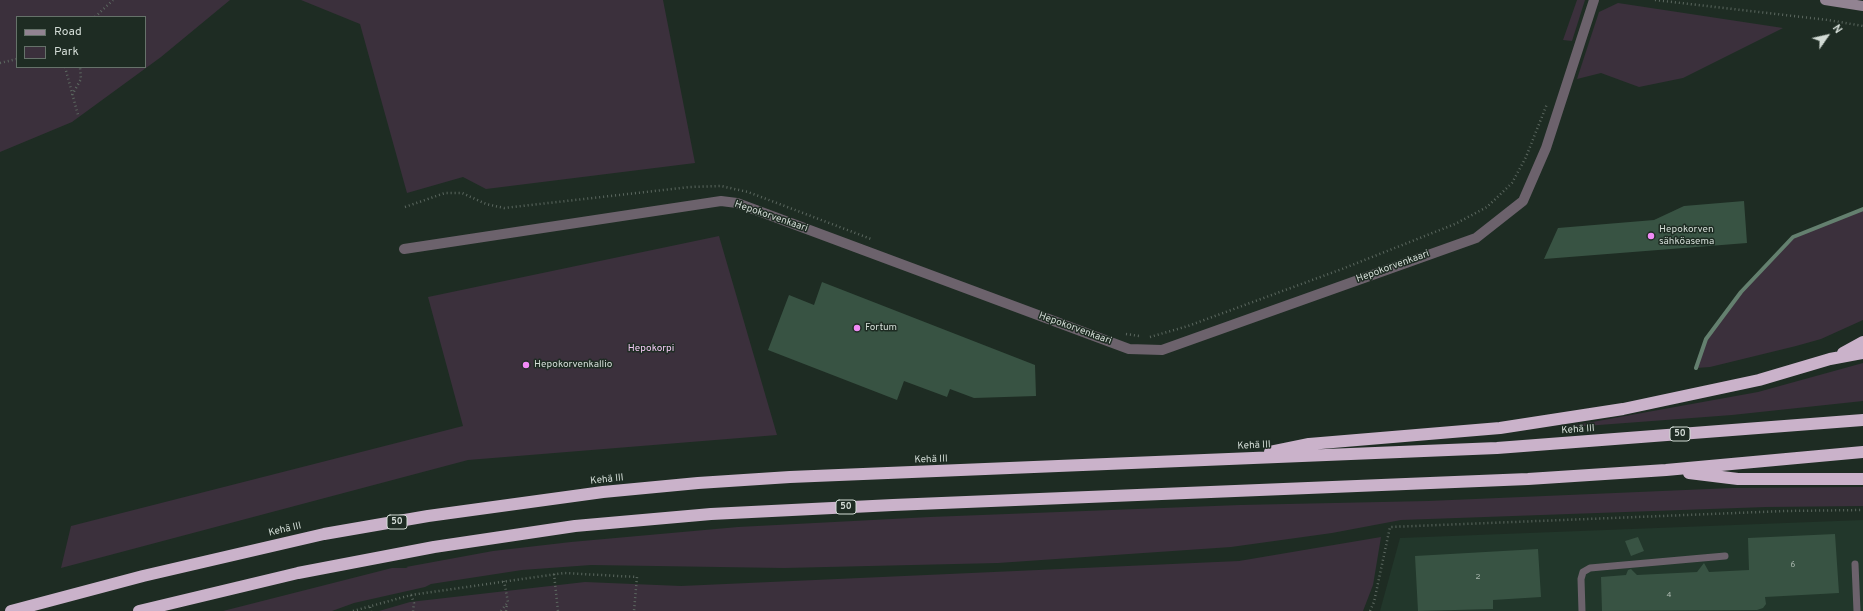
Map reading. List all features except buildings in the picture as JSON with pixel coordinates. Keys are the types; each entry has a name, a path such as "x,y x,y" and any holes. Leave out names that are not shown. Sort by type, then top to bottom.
{"highway":[{"path":"1830,359 1863,342"},
{"path":"1227,460 1309,444 1500,428 1623,409 1759,380 1830,359 1863,353"},
{"name":"Kehä III","path":"11,611 143,576 324,534 428,516 603,492 698,483 790,477 1497,448 1863,420"},
{"name":"50","path":"139,611 298,573 434,546 575,526 703,514 893,504 1504,480 1666,470 1863,452"},
{"path":"1666,470 1738,479 1863,479"}],"street":[{"name":"Hepokorvenkaari","path":"404,249 721,201 737,203 1129,349 1162,350 1476,238 1523,201 1546,148 1594,0"},
{"path":"1825,0 1863,6"}],"lane":[{"path":"1582,611 1581,579 1583,572 1590,568 1725,556"},
{"path":"1855,564 1857,611"}],"path":[{"path":"96,16 113,0"},
{"path":"1655,0 1813,18 1863,26"},
{"path":"0,63 16,59"},
{"path":"65,68 78,114"},
{"path":"72,95 82,79 80,68"},
{"path":"1147,338 1188,326 1342,269 1455,224 1487,207 1512,183 1526,157 1548,99"},
{"path":"405,207 446,193 462,193 486,204 504,208 690,187 721,186 748,192 872,239"},
{"path":"1119,333 1140,337"},
{"path":"1370,611 1374,602 1390,527 1785,510 1863,510"},
{"path":"353,611 410,595 564,573 637,577 634,611"},
{"path":"552,611 557,610 554,574"},
{"path":"504,582 508,602 506,611"},
{"path":"410,595 414,603 414,611"},
{"path":"501,611 508,602"},
{"path":"370,606 371,611"}],"shaded area":[{"path":"1863,520 1863,611 1380,611 1400,538"}],"green space":[{"path":"0,0 230,0 146,68 146,16 16,16 16,68 146,68 72,122 0,152"},
{"path":"301,0 663,0 695,163 486,189 463,177 407,193 360,24"},
{"path":"1577,0 1585,0 1572,41 1563,40"},
{"path":"1618,3 1783,28 1683,78 1639,87 1601,73 1577,79 1599,12"},
{"path":"1863,209 1863,320 1821,339 1710,367 1696,368 1706,339 1741,292 1793,237"},
{"name":"Hepokorpi","path":"719,236 777,435 468,460 61,568 71,526 463,426 428,297"},
{"path":"1863,363 1863,401 1732,415 1559,428 1758,392"},
{"path":"1863,487 1863,506 1766,507 1401,520 1332,533 1231,547 998,563 784,568 591,565 522,570 431,584 425,587 354,603 332,611 223,611 392,568 408,568 406,567 493,551 571,542 738,527 930,517 1240,505 1428,501 1732,488"},
{"path":"1381,537 1373,585 1363,611 379,611 410,602 585,582 681,586 1239,561"}],"waterway":[{"path":"1696,368 1706,339 1741,292 1793,237 1863,209"}],"place":[{"name":"Hepokorven sähköasema","path":"1651,236"},
{"name":"Fortum","path":"857,328"},
{"name":"Hepokorvenkallio","path":"526,365"}]}
